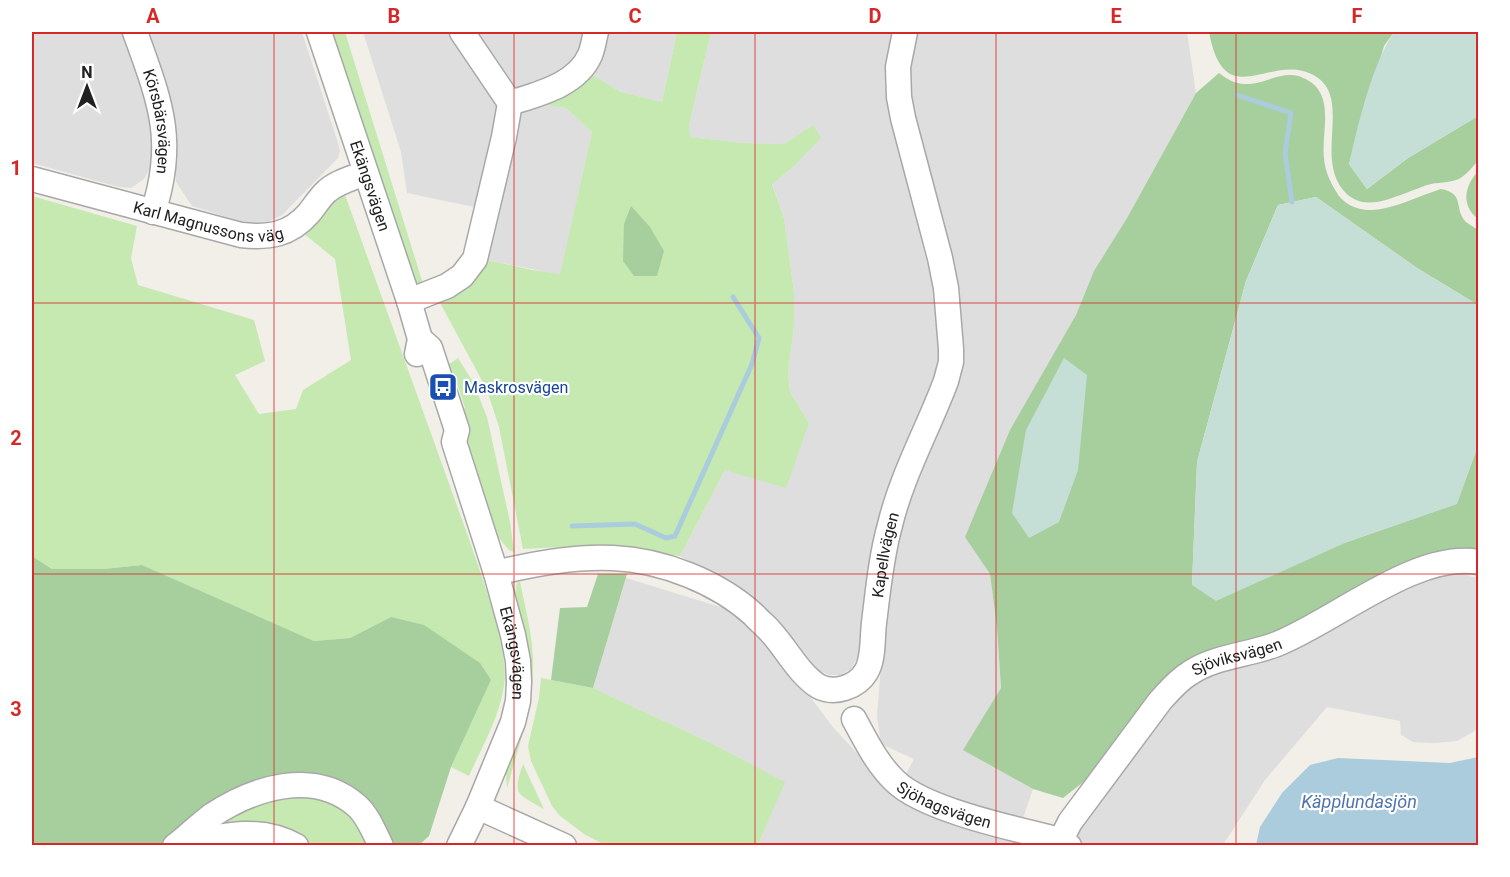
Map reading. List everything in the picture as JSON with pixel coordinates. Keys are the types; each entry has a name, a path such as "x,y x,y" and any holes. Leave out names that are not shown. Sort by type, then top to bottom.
{"street":[{"name":"Körsbärsvägen","path":"135,32 154,86 165,128 163,176 153,212"},
{"name":"Ekängsvägen","path":"318,32 409,301 420,339 418,358 444,434 454,442 496,573 518,661 518,701 510,730 459,846"},
{"path":"409,301 447,286 462,276 475,259 504,137 510,103 462,32"},
{"path":"510,103 544,92 572,77 589,56 596,32"},
{"name":"Kapellvägen","path":"496,573 521,566 556,561 613,558 672,570 720,591 749,611 819,686 830,690 846,688 858,681 866,672 871,653 878,588 889,527 899,494 946,381 951,362 949,318 940,258 901,108 898,67 905,32"},
{"name":"Karl Magnussons väg","path":"32,179 241,235 260,237 275,236 286,232 297,224 326,191 365,173"},
{"name":"Sjöviksvägen","path":"1065,843 1070,822 1160,701 1174,685 1190,673 1216,661 1289,639 1419,570 1458,560 1479,562"},
{"name":"Sjöhagsvägen","path":"854,719 871,750 896,783 916,795 958,812 1065,843"},
{"path":"176,845 210,817 243,797 277,786 302,784 325,788 352,802 368,820 381,846"},
{"path":"478,807 564,846"},
{"path":"176,845 233,833 264,834 296,846"}],"shaded area":[{"path":"32,32 122,32 143,92 150,122 154,150 152,165 144,179 131,188 119,187 32,163"},
{"path":"147,32 302,32 338,143 340,151 338,158 282,215 266,223 249,224 192,206 176,182 175,124 169,96"},
{"path":"363,32 677,32 662,102 621,92 588,72 535,103 566,108 592,132 560,275 483,259 479,208 407,193 401,152"},
{"path":"711,32 893,32 887,58 888,107 933,287 939,351 935,377 927,401 881,513 867,588 859,655 851,669 840,675 830,675 819,671 767,611 738,588 680,556 725,470 809,423 790,392 788,373 794,326 794,292 784,218 772,183 793,167 813,125 784,144 743,143 689,137 689,125"},
{"path":"914,32 1187,32 1196,93 1095,271 1076,315 966,537 990,574 1001,688 964,750 1033,789 1022,821 950,801 904,778 914,759 881,744 877,716 886,602 902,510 950,395 909,114 909,63"},
{"path":"1394,32 1478,32 1478,116 1408,158 1367,189 1349,164 1372,78"},
{"path":"1316,197 1417,268 1478,305 1478,446 1457,504 1347,542 1216,601 1192,585 1197,462 1246,281 1278,205"},
{"path":"1064,358 1087,375 1078,470 1059,522 1029,538 1012,513 1026,430"},
{"path":"1455,569 1472,577 1478,577 1478,729 1457,741 1413,742 1401,735 1400,721 1327,707 1265,780 1223,845 1078,845 1075,835 1077,826 1185,686 1381,598"},
{"path":"626,578 727,609 757,632 783,660 832,726 879,777 1050,845 758,845 784,782 711,743 593,688"}],"green space":[{"path":"330,32 345,32 423,284 413,279"},
{"path":"677,32 711,32 689,125 690,137 743,143 784,144 813,125 821,138 793,167 772,184 784,218 794,292 794,326 788,373 790,392 809,423 786,488 725,470 680,556 600,545 523,549 499,427 487,390 438,299 483,259 560,274 592,132 566,108 533,103 588,72 621,92 662,102"},
{"path":"1209,32 1394,32 1384,46 1349,164 1367,189 1408,158 1478,116 1478,161 1459,179 1428,185 1381,201 1357,200 1343,190 1335,176 1332,161 1333,113 1331,98 1326,86 1315,76 1298,70 1282,70 1252,76 1238,76 1226,71 1216,57"},
{"path":"1219,73 1232,81 1244,84 1287,75 1297,76 1309,81 1317,88 1324,106 1326,168 1339,196 1349,205 1362,210 1379,209 1441,189 1454,194 1462,217 1478,230 1478,305 1417,268 1316,197 1278,205 1246,281 1197,462 1192,585 1347,542 1456,504 1478,446 1478,550 1443,558 1312,622 1202,661 1109,762 1063,798 1033,789 963,750 1001,688 990,574 965,537 1010,430 1076,315 1094,271 1127,218 1196,93"},
{"path":"1478,171 1478,219 1469,208 1466,196 1470,183"},
{"path":"344,192 469,539 499,633 505,671 502,698 490,732 469,776 451,767 491,680 391,617 350,638 314,641 142,565 103,569 52,569 32,556 32,196 137,226 131,258 138,285 254,320 265,361 235,375 259,414 296,409 303,390 351,360 335,259 303,233"},
{"path":"631,206 650,227 664,251 657,276 634,276 623,261 624,224"},
{"path":"458,358 473,382 487,417 510,522 514,552 509,550 498,537 457,411 465,408 454,374 448,365"},
{"path":"32,556 52,569 103,569 142,565 314,641 350,638 391,617 424,625 480,663 491,680 451,767 429,836 419,845 388,845 304,777 163,845 32,845"},
{"path":"598,574 627,574 593,688 551,680 560,608 587,607"},
{"path":"520,582 531,637 533,670 527,715 507,788 506,774 525,697 514,599 517,583"},
{"path":"541,678 593,688 711,743 785,782 758,845 605,845 584,834 559,815 552,806 531,761 528,746"},
{"path":"523,764 544,809 519,792 518,782"},
{"path":"290,791 341,803 373,845 306,845 203,834 220,820"}],"water":[{"name":"Käpplundasjön","path":"1478,757 1478,845 1256,845 1260,827 1282,793 1310,765 1338,758 1450,763"}],"waterway":[{"path":"1237,95 1291,113 1285,153 1292,202"},
{"path":"572,526 635,524 666,538 675,536 752,364 759,338 733,297"}],"place":[{"name":"Maskrosvägen","path":"443,387"}]}
